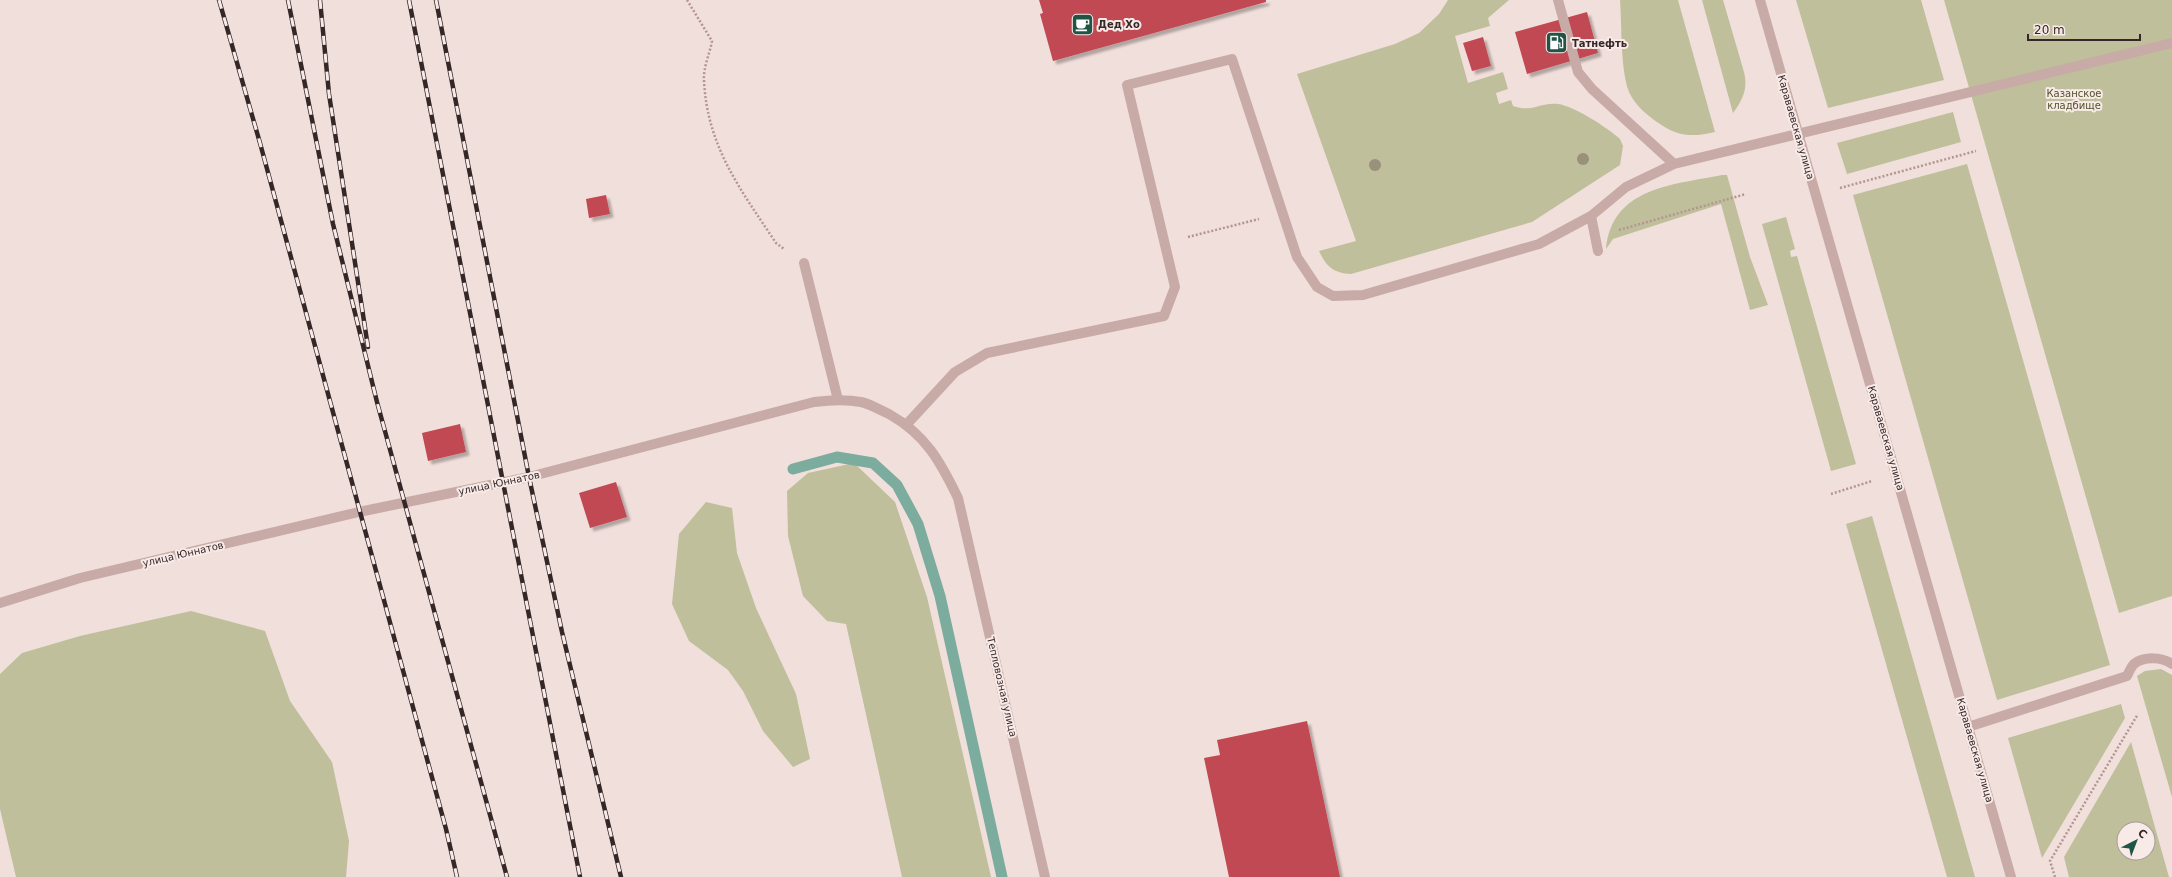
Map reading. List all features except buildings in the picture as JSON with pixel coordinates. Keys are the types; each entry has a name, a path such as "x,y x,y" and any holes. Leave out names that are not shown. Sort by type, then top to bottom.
{"street":[{"path":"1558,0 1578,72 1592,89 1674,164"},
{"name":"Караваевская улица","path":"1760,0 2011,877"},
{"path":"907,424 955,372 987,353 1164,316 1175,288 1127,85 1232,59 1297,257 1307,274 1317,286 1333,296 1363,295 1539,244 1591,216 1626,187 1674,164 2172,43"},
{"path":"1591,216 1598,251"},
{"path":"804,263 838,400"},
{"name":"улица Юннатов","path":"0,603 88,576 359,512 529,477 814,402 838,400 861,402 907,424 930,447 945,471 958,498"},
{"name":"Тепловозная улица","path":"958,498 1045,877"},
{"path":"1968,727 2127,676 2134,664 2144,660 2153,658 2167,661 2172,664"}],"path":[{"path":"687,0 712,41 704,78 713,135 736,184 776,243 804,263"},
{"path":"1816,194 1976,151"},
{"path":"1595,237 1746,194"},
{"path":"1165,243 1283,213"},
{"path":"1830,494 1896,474"},
{"path":"2055,877 2050,861 2138,714"}],"green space":[{"path":"1448,0 1509,0 1488,18 1490,26 1455,36 1468,83 1503,72 1508,89 1496,93 1499,104 1511,100 1513,106 1520,108 1531,108 1546,104 1558,104 1581,113 1608,129 1620,139 1623,146 1620,165 1532,222 1351,274 1339,272 1327,265 1319,251 1356,241 1297,74 1395,44 1419,33 1439,14"},
{"path":"1620,0 1678,0 1715,132 1700,135 1680,134 1660,124 1639,107 1630,94 1624,74"},
{"path":"1702,0 1723,0 1744,72 1744,94 1733,113"},
{"path":"1796,0 1921,0 1944,80 1828,108"},
{"name":"Казанское кладбище","path":"1944,0 2172,0 2172,596 2119,613"},
{"path":"1953,112 1961,142 1847,174 1837,143"},
{"path":"1967,164 2110,665 1997,700 1853,195"},
{"path":"1727,175 1750,257 1768,305 1750,310 1721,204 1613,239 1606,249 1611,228 1620,213 1632,201 1648,192 1665,186"},
{"path":"1786,217 1795,249 1790,251 1791,257 1797,256 1856,464 1831,471 1762,224"},
{"path":"854,463 895,502 927,597 991,877 902,877 846,624 827,621 803,596 788,536 787,491 808,473"},
{"path":"706,502 732,508 737,553 756,608 796,694 810,759 793,767 763,731 743,691 728,670 689,641 672,604 679,534"},
{"path":"1872,516 1975,877 1947,877 1846,524"},
{"path":"191,611 265,631 290,701 332,762 349,841 346,877 16,877 0,809 0,674 22,653 80,636"},
{"path":"2161,669 2172,675 2172,797 2137,676 2145,671"},
{"path":"2121,704 2125,718 2042,858 2008,738"},
{"path":"2131,742 2153,821 2116,821 2116,861 2156,861 2156,831 2169,877 2069,877 2064,857"}],"waterway":[{"path":"793,469 837,457 873,463 897,485 918,524 940,596 1002,877"}],"railway":[{"path":"219,0 260,143 446,829 457,877"},
{"path":"288,0 333,224 377,402 507,877"},
{"path":"320,0 329,94 368,347"},
{"path":"409,0 580,877"},
{"path":"436,0 529,477 562,632 621,877"}],"place":[{"name":"Дед Хо","path":"1083,24"},
{"name":"Татнефть","path":"1557,43"}]}
